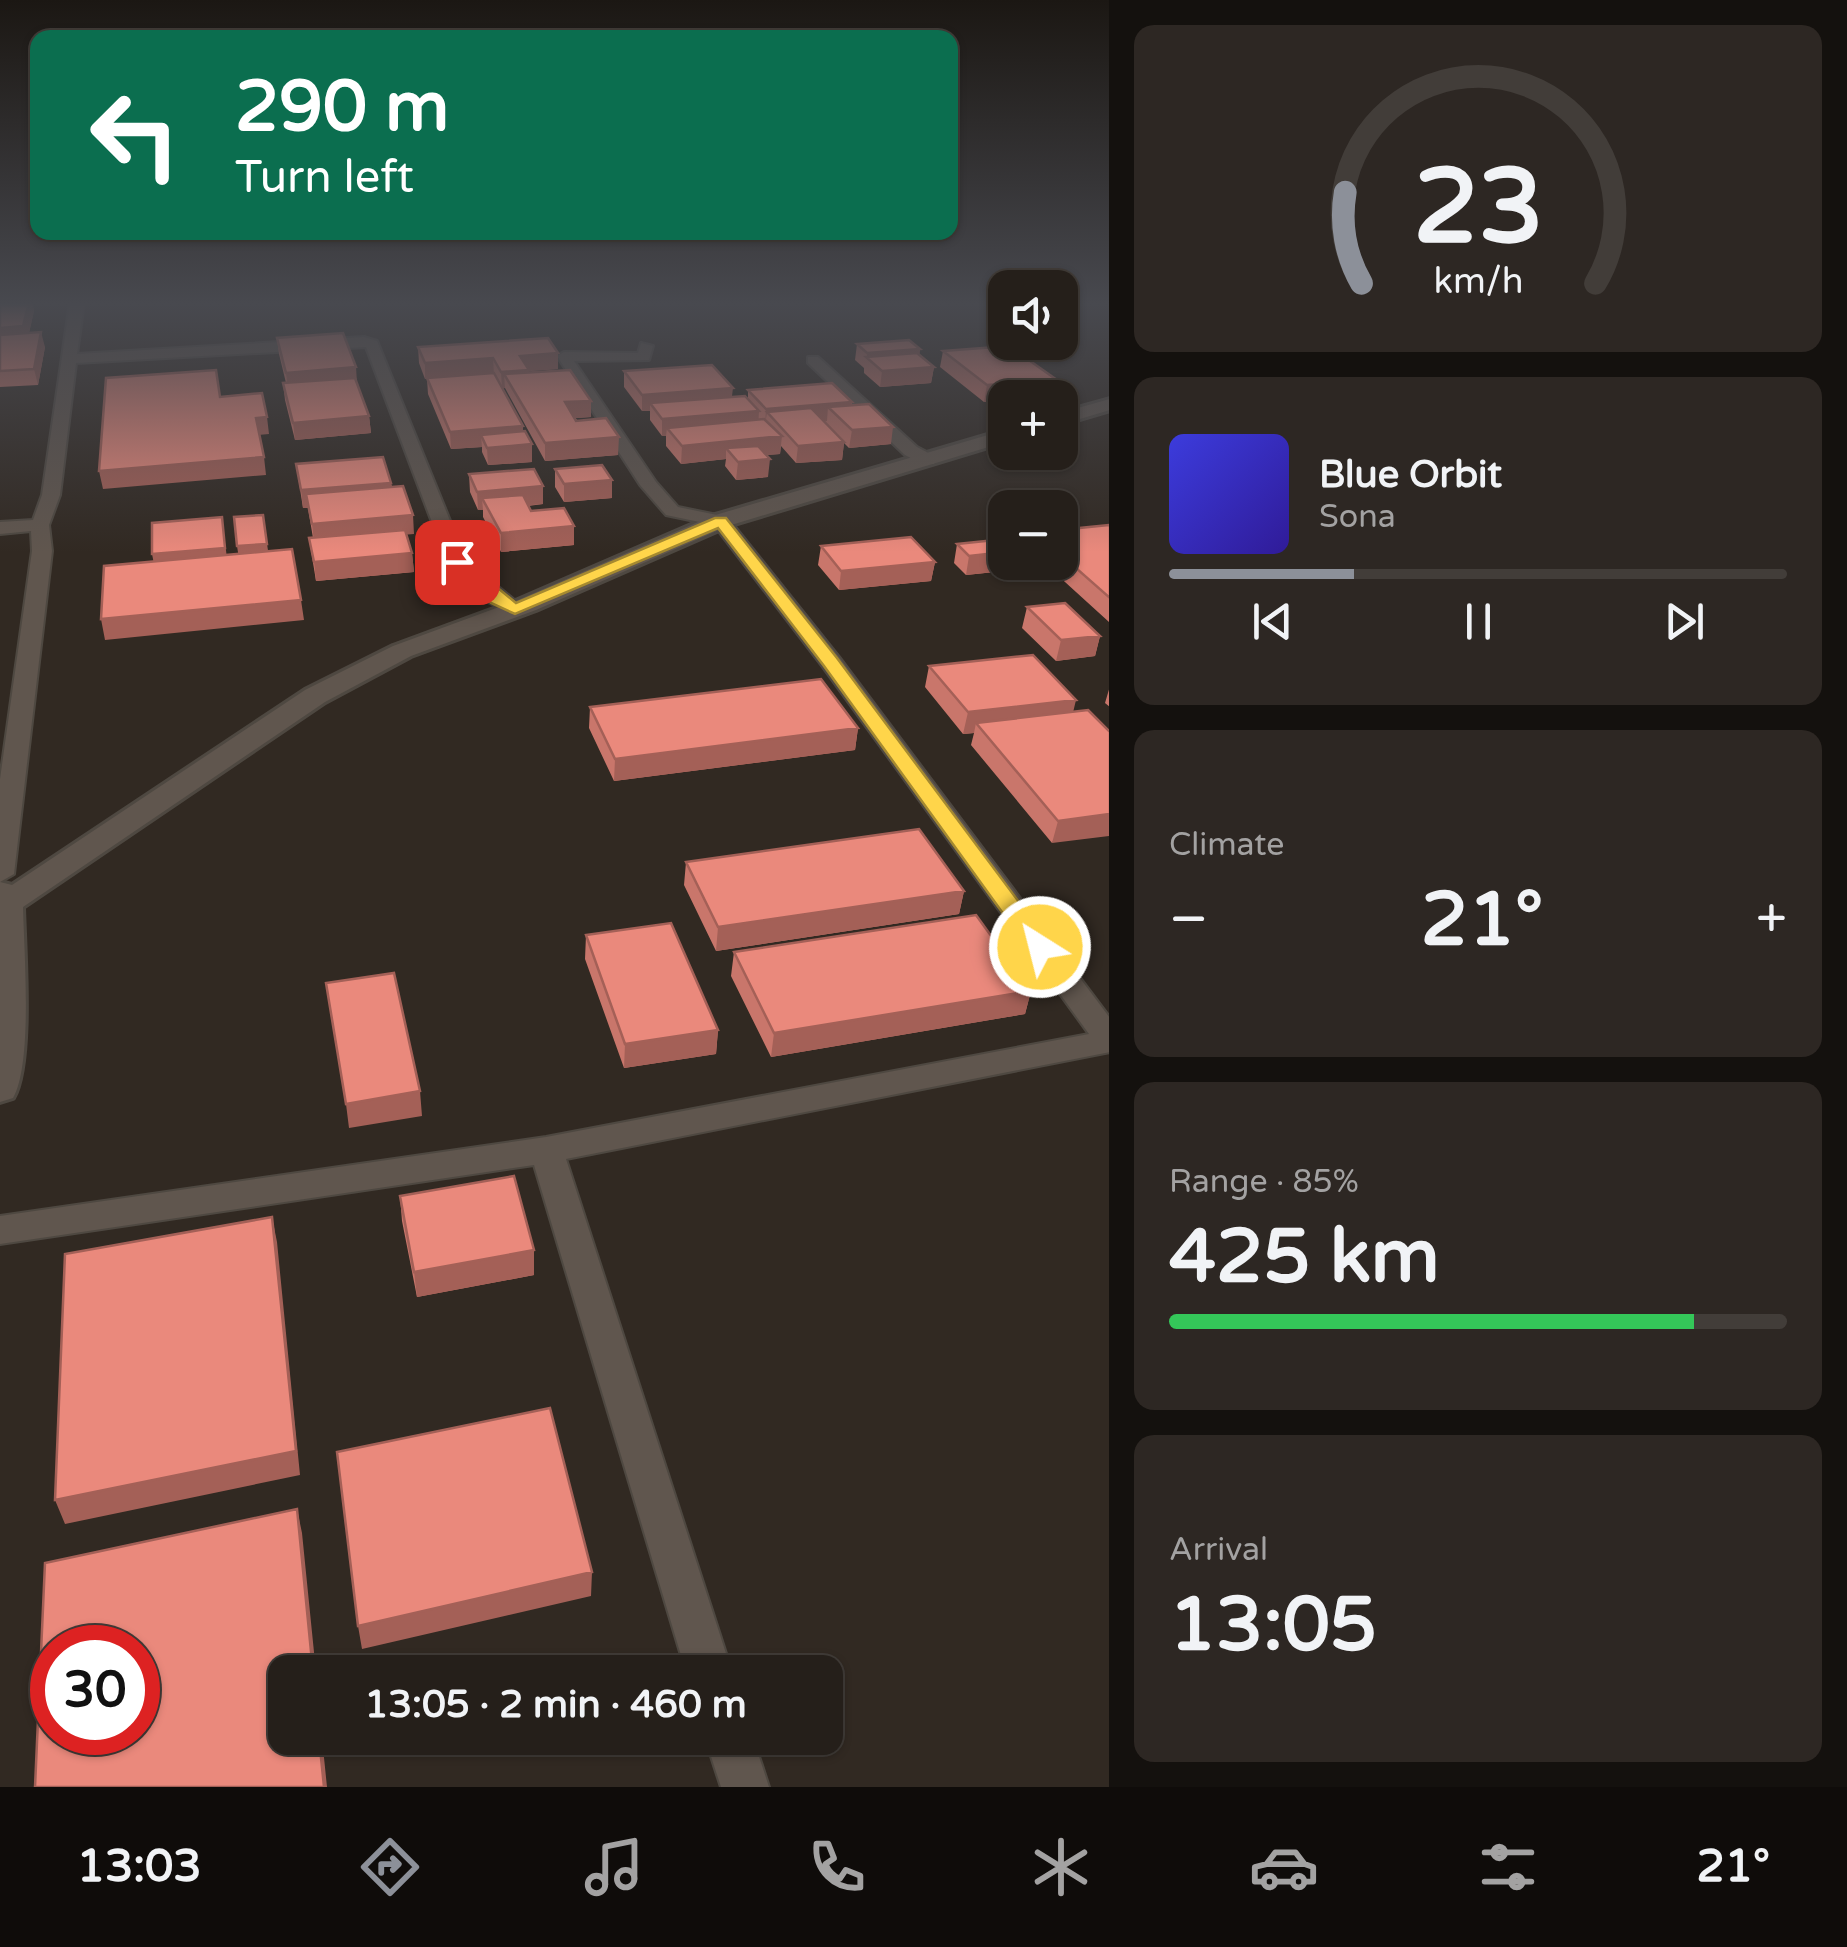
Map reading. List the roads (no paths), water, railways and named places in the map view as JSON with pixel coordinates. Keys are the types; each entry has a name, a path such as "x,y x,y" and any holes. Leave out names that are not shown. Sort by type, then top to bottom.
{"street":[{"path":"0,1088 6,1027 1,892 42,550 40,524 51,495 66,385"},
{"path":"388,385 457,562 506,604"},
{"path":"583,385 649,485 672,512 720,521 831,662 1109,1041"},
{"path":"841,385 919,455"},
{"path":"1078,403 1109,394"},
{"path":"1078,414 1109,404"},
{"path":"506,604 720,521 988,430"},
{"path":"1,892 316,696 402,651 691,518 988,440"},
{"path":"0,528 40,524"},
{"path":"0,1230 546,1150 1109,1042"},
{"path":"546,1150 704,1655"},
{"path":"735,1755 745,1787"}]}
